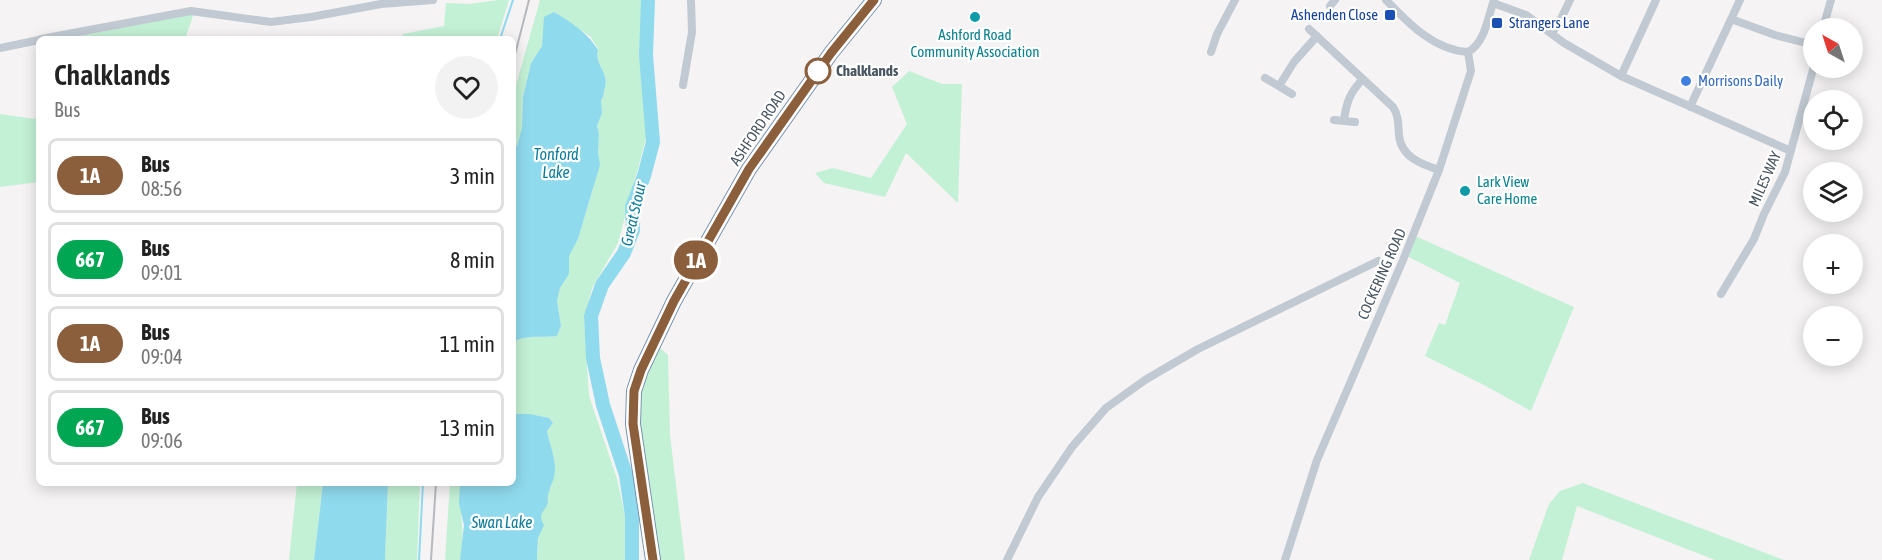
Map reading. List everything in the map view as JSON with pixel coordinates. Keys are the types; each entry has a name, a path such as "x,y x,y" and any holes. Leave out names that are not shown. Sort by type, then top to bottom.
{"highway":[{"name":"ASHFORD ROAD","path":"653,560 633,424 634,391 641,370 674,301 749,169 831,53 874,0"}],"street":[{"path":"56,36 191,11 271,22 381,4 433,0"},
{"path":"683,85 681,68 692,32 691,0"},
{"path":"1211,52 1217,34 1235,0"},
{"path":"1386,0 1432,41 1468,52 1474,49 1481,38 1493,1 1526,15 1564,43 1622,76 1791,151"},
{"path":"1552,33 1570,0"},
{"path":"1622,76 1656,0"},
{"path":"1690,107 1740,0"},
{"path":"1826,18 1830,0"},
{"path":"1731,19 1803,42"},
{"path":"1309,29 1389,102 1397,113 1400,142 1403,149 1415,160 1439,170"},
{"path":"1279,86 1294,62 1317,36"},
{"path":"0,48 36,40"},
{"name":"COCKERING ROAD","path":"1285,560 1317,460 1439,170 1471,71 1468,52"},
{"path":"1265,78 1292,94"},
{"name":"MILES WAY","path":"1721,294 1754,239 1785,172 1811,78"},
{"path":"1344,121 1346,103 1363,79"},
{"path":"1334,120 1355,122"},
{"path":"1007,560 1038,497 1072,447 1106,408 1145,380 1198,349 1378,261"}],"green space":[{"path":"509,0 498,36 403,36 403,34 444,26 446,3 469,4"},
{"path":"540,0 641,0 646,138 618,243 592,288 584,320 589,396 617,479 626,520 629,560 537,560 540,513 548,503 546,495 551,487 555,464 547,431 553,423 549,418 516,414 516,341 529,337 557,336 561,326 557,301 560,288 566,279 568,256 578,239 594,186 599,134 597,126 602,113 601,100 606,82 598,59 598,49 591,37 554,12 544,33 542,46 531,63 523,97 522,128 516,148 516,85"},
{"path":"194,13 186,36 81,36"},
{"path":"909,71 942,84 962,84 958,203 906,153 885,197 824,183 815,173 833,168 871,178 907,124 892,87"},
{"path":"0,114 35,119 36,115 36,182 0,187"},
{"path":"1415,236 1574,307 1531,411 1425,356 1439,323 1445,325 1460,283 1407,256"},
{"path":"659,347 668,355 670,435 685,560 659,560 640,449 639,402 643,382"},
{"path":"1583,483 1784,560 1715,560 1577,506 1562,560 1529,560 1549,504 1560,491"},
{"path":"297,486 323,486 314,560 289,560"},
{"path":"388,486 420,486 417,560 385,560"},
{"path":"450,486 460,486 462,550 460,560 445,560"}],"water":[{"name":"Tonford Lake","path":"554,12 584,33 598,50 598,60 606,82 601,100 602,113 597,126 600,165 578,239 569,256 569,274 560,288 557,301 561,326 557,336 529,337 516,341 516,147 522,128 523,97 531,63 542,46 544,17"},
{"name":"Swan Lake","path":"516,414 549,418 553,423 547,431 555,474 548,494 548,503 541,515 544,525 538,538 537,560 460,560 464,525 459,504 460,486 516,486"},
{"path":"323,486 388,486 385,560 314,560"}],"waterway":[{"path":"501,36 513,0"},
{"name":"Great Stour","path":"632,560 632,516 626,475 603,405 593,358 591,316 602,285 624,253 633,230 632,207 644,176 653,142 646,55 648,0"},
{"path":"419,560 423,486"}],"railway":[{"path":"516,50 529,0"},
{"path":"431,560 436,486"}],"bus line":[{"name":"1A","path":"653,560 633,424 634,391 641,370 674,301 749,169 782,119 874,0"}],"place":[{"name":"Ashenden Close","path":"1390,15"},
{"name":"Ashford Road Community Association","path":"975,17"},
{"name":"Strangers Lane","path":"1497,23"},
{"name":"Chalklands","path":"818,71"},
{"name":"Morrisons Daily","path":"1686,81"},
{"name":"Lark View Care Home","path":"1465,191"}]}
